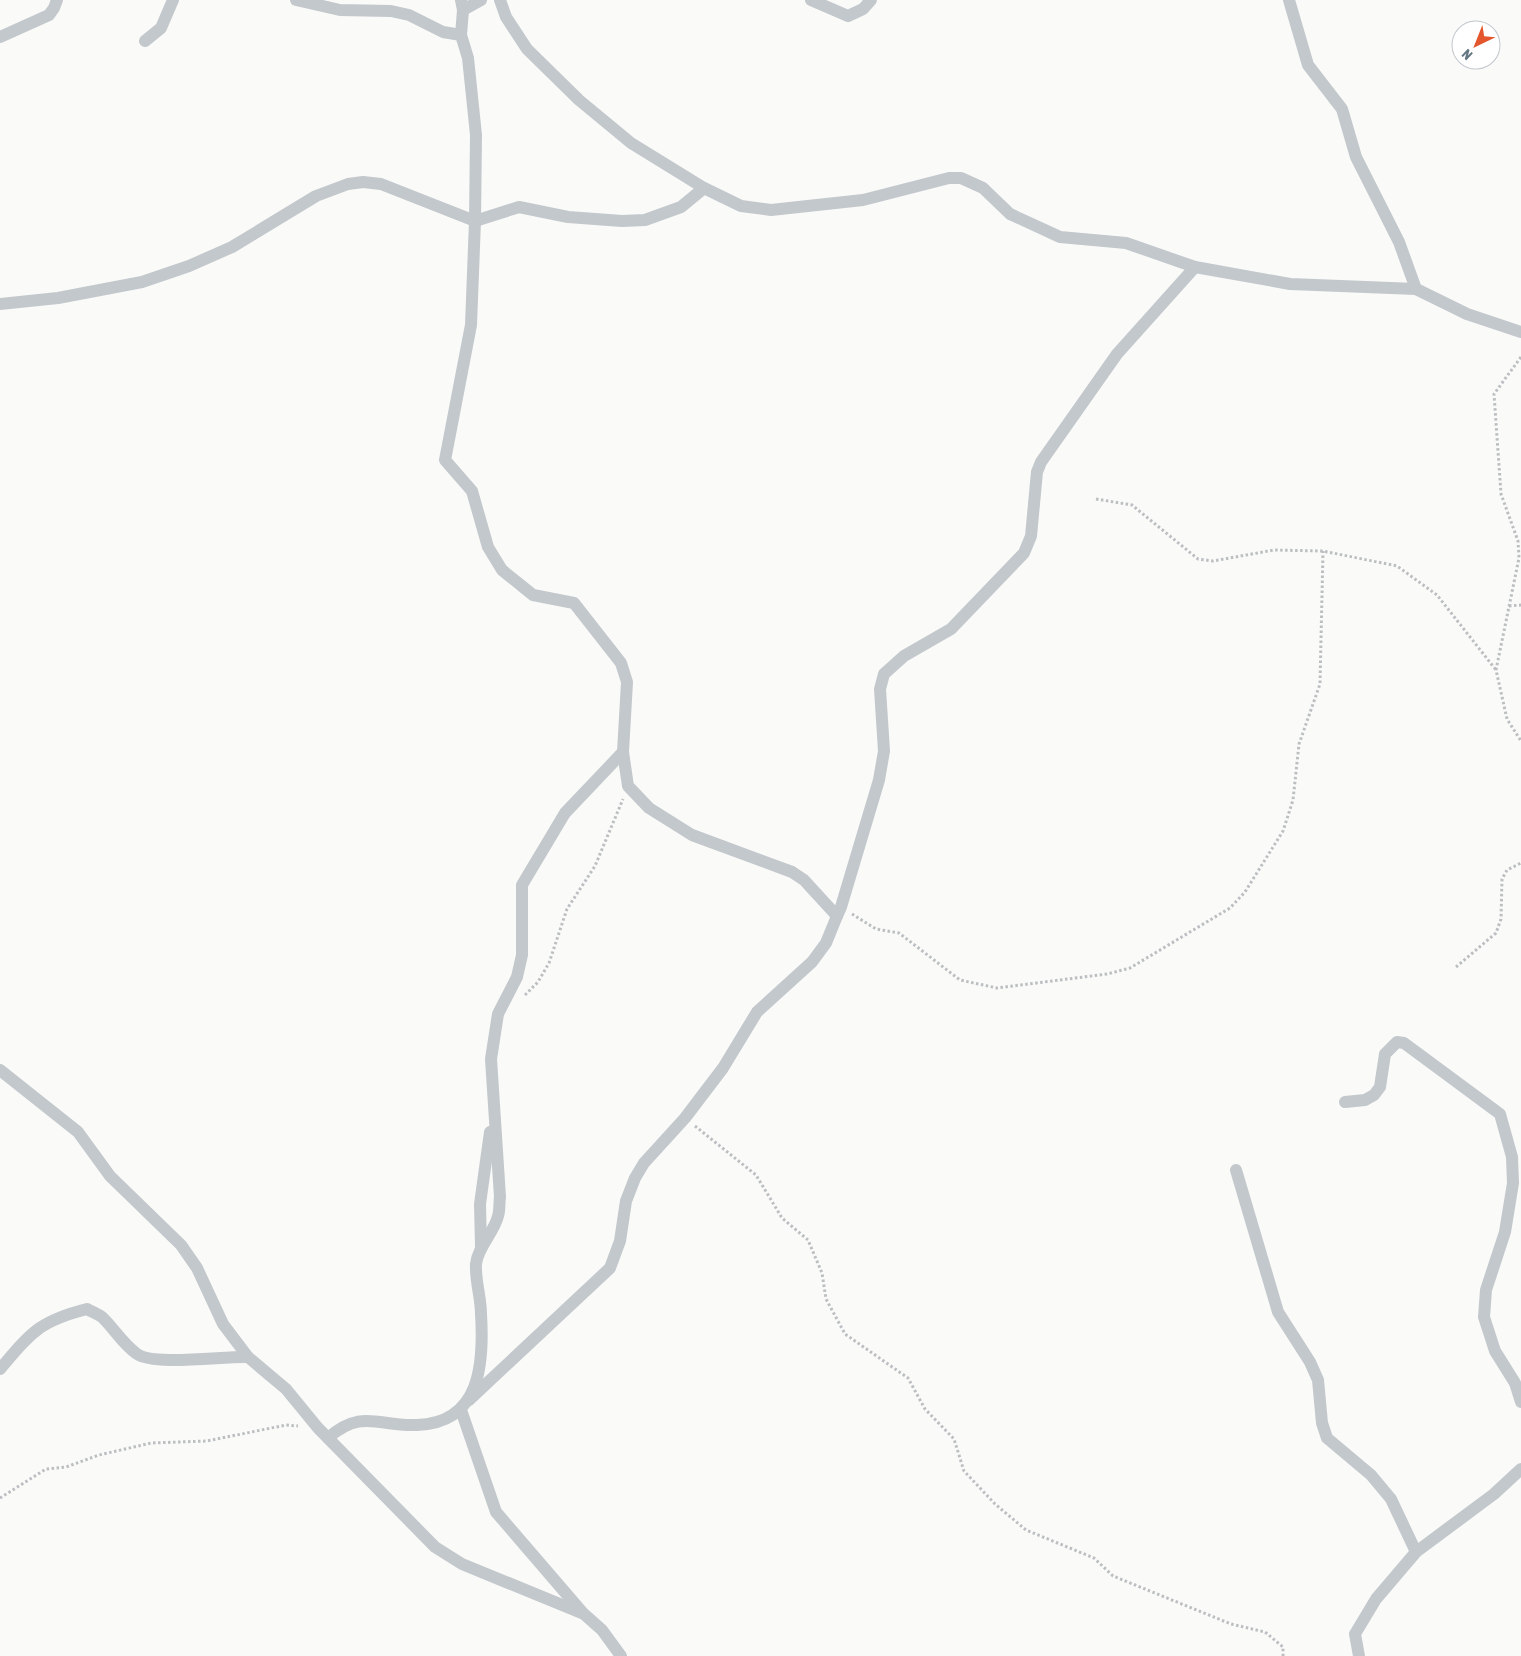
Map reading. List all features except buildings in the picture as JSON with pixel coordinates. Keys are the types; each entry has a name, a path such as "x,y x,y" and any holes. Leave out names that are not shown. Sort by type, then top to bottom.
{"street":[{"path":"0,37 48,15 54,8 57,0"},
{"path":"144,41 162,28 173,0"},
{"path":"296,0 340,10 391,11 409,15 443,32 462,35"},
{"path":"481,0 462,5 462,35 468,58 476,135 475,221 471,325 445,460 472,491 488,546 502,570 533,595 574,603 621,663 627,682 623,752 628,786 649,808 692,835 792,872 804,880 839,911"},
{"path":"500,0 506,17 527,49 578,100 632,143 704,188 741,206 771,210 863,200 949,178 961,178 983,188 1010,214 1060,237 1126,243 1194,267 1290,284 1416,289 1467,314 1521,332"},
{"path":"811,0 848,16 863,9 871,0"},
{"path":"1289,0 1308,64 1342,109 1356,157 1399,242 1416,289"},
{"path":"0,304 58,298 142,282 189,266 232,247 316,196 356,183 381,184 475,221 519,207 568,217 622,221 645,220 681,207 704,188"},
{"path":"328,1438 340,1428 360,1420 417,1426 438,1422 465,1405 610,1268 620,1241 626,1202 635,1178 644,1163 685,1118 723,1068 757,1012 812,962 826,944 839,911 878,780 884,751 880,689 884,674 904,656 951,629 1024,553 1031,536 1037,472 1041,462 1117,354 1194,267"},
{"path":"620,1656 602,1630 584,1614 496,1512 465,1405 480,1373 482,1315 476,1264 498,1216 500,1197 491,1059 498,1014 517,977 522,954 522,885 565,813 623,752"},
{"path":"1345,1102 1365,1100 1374,1095 1380,1087 1385,1054 1396,1042 1404,1044 1500,1114 1512,1157 1513,1183 1505,1232 1486,1290 1484,1317 1495,1351 1516,1383 1521,1402"},
{"path":"0,1070 78,1132 110,1176 181,1245 197,1268 222,1324 248,1357 286,1389 318,1428 435,1547 462,1564 584,1614"},
{"path":"482,1248 480,1204 494,1102"},
{"path":"1236,1170 1278,1312 1310,1362 1318,1380 1322,1423 1327,1438 1371,1475 1391,1500 1416,1552"},
{"path":"0,1369 28,1336 42,1326 58,1316 87,1309 103,1317 121,1342 140,1356 171,1360 225,1356 248,1357"},
{"path":"1359,1656 1356,1634 1376,1599 1416,1552 1494,1494 1521,1469"}],"path":[{"path":"1521,357 1494,394 1501,494 1518,541 1519,558 1496,670 1507,719 1521,741"},
{"path":"1096,499 1132,505 1198,559 1213,562 1274,550 1323,551 1397,566 1437,595 1496,670"},
{"path":"839,911 876,929 899,934 960,980 997,988 1107,974 1130,968 1230,908 1245,892 1283,831 1293,800 1299,744 1320,684 1323,551"},
{"path":"1509,606 1521,605"},
{"path":"518,1000 538,982 549,963 567,909 595,866 628,786"},
{"path":"1456,968 1496,933 1502,919 1502,879 1507,870 1521,864"},
{"path":"685,1118 756,1175 782,1218 808,1240 822,1273 826,1299 845,1334 908,1378 925,1409 954,1439 964,1471 995,1504 1026,1530 1094,1558 1113,1576 1231,1624 1265,1632 1283,1648 1283,1656"},
{"path":"0,1498 46,1469 66,1467 98,1454 151,1443 207,1441 286,1425 318,1428"}]}
